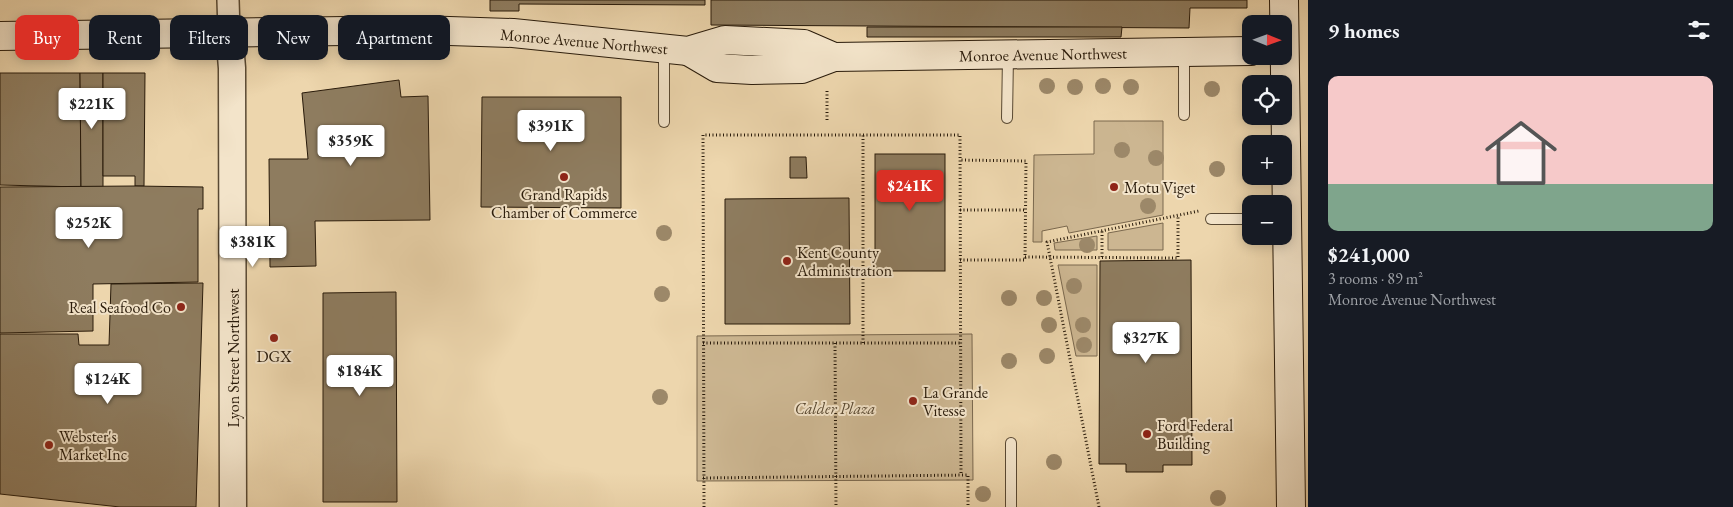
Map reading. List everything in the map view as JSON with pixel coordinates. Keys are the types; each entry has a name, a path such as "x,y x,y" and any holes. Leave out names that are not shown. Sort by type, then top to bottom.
{"main road":[{"path":"1284,0 1286,15"},
{"name":"Monroe Avenue Northwest","path":"248,32 419,30 513,33 676,50 725,40 804,44 834,57 1242,50"},
{"name":"Monroe Avenue Northwest","path":"0,36 170,33"},
{"path":"1287,195 1291,65"},
{"path":"1286,245 1291,507"}],"street":[{"name":"Lyon Street Northwest","path":"228,0 228,15"},
{"name":"Lyon Street Northwest","path":"231,60 233,507"}],"lane":[{"path":"664,122 676,50"},
{"path":"1184,52 1184,115"},
{"path":"1007,118 1008,54"},
{"path":"1211,219 1242,219"},
{"path":"1010,442 1011,507"}],"path":[{"path":"827,91 827,120"},
{"path":"704,507 703,135 960,135 960,475"},
{"path":"863,135 863,343"},
{"path":"960,160 1026,161 1025,260 960,260"},
{"path":"960,210 1026,210"},
{"path":"1099,507 1047,242 1202,210"},
{"path":"1025,257 1178,258 1178,215"},
{"path":"1102,230 1102,257"},
{"path":"703,343 960,343"},
{"path":"835,343 836,507"},
{"path":"703,478 968,475 968,507"}],"green space":[{"path":"1094,121 1163,121 1163,215 1069,233 1067,226 1042,231 1042,242 1033,242 1034,155 1094,154"},
{"path":"1163,223 1163,250 1108,250 1108,233"},
{"path":"1097,236 1097,250 1055,250 1054,243"},
{"path":"1058,265 1097,265 1097,356 1076,356"},
{"name":"Calder Plaza","path":"972,334 973,480 697,481 697,336"}],"building":[{"path":"490,0 705,0 705,5 519,4 519,11 490,11"},
{"path":"711,0 1247,0 1247,8 1190,8 1189,28 711,25"},
{"path":"867,27 1122,27 1121,37 867,37"},
{"path":"0,73 80,73 81,187 0,185"},
{"path":"80,73 103,73 103,187 81,187"},
{"path":"103,73 145,73 144,186 135,186 135,176 103,176"},
{"path":"399,80 401,97 428,96 430,220 315,221 316,266 270,267 269,159 308,159 302,93"},
{"path":"482,97 621,97 621,208 481,207"},
{"path":"875,154 945,154 945,271 875,271"},
{"path":"790,157 806,157 807,178 790,178"},
{"path":"0,187 203,187 203,209 198,209 198,282 93,284 93,331 0,333"},
{"name":"Kent County Administration","path":"849,198 850,324 725,324 725,199"},
{"path":"1191,260 1192,465 1163,465 1163,472 1126,472 1126,464 1099,464 1100,261"},
{"path":"203,283 196,507 120,507 0,494 0,334 78,334 79,345 109,345 111,284"},
{"path":"396,292 397,502 323,502 323,293"}],"place":[{"name":"Grand Rapids Chamber of Commerce","path":"564,177"},
{"name":"Motu Viget","path":"1114,187"},
{"name":"Kent County Administration","path":"787,261"},
{"name":"Real Seafood Co","path":"181,307"},
{"name":"DGX","path":"274,338"},
{"name":"La Grande Vitesse","path":"913,401"},
{"name":"Ford Federal Building","path":"1147,434"},
{"name":"Webster's Market Inc","path":"49,445"}]}
